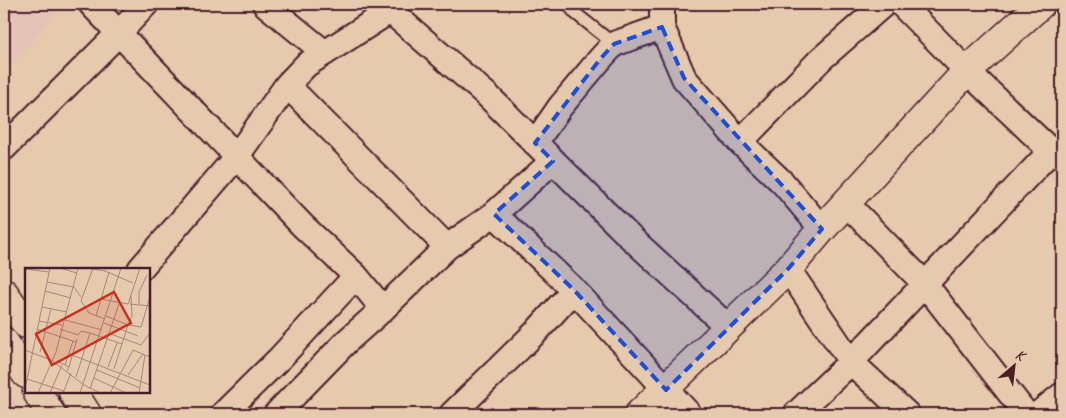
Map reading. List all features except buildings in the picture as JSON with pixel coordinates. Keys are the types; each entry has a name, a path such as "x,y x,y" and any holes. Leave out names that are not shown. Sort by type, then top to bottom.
{"street":[{"path":"91,4 303,226 356,276 383,309"},
{"path":"4,148 146,4"},
{"path":"265,4 326,53"},
{"path":"662,4 662,27 684,78 740,142 783,183 822,229"},
{"path":"740,142 821,59 884,4"},
{"path":"796,414 851,362 925,284 1056,154 967,71 901,4"},
{"path":"639,414 666,390 788,270 822,229 967,71 1041,4"},
{"path":"141,268 238,156 287,85 306,65 394,7 488,96 628,236 728,327"},
{"path":"535,143 560,107 614,44 662,27"},
{"path":"287,85 447,247"},
{"path":"276,414 348,341 447,247 494,214 553,161"},
{"path":"846,203 925,284 1026,414"},
{"path":"494,214 574,290 690,414"},
{"path":"788,270 851,362 906,414"},
{"path":"222,414 280,358 356,276"},
{"path":"452,414 536,332 574,290"},
{"path":"4,293 25,323"},
{"path":"38,393 51,414"},
{"path":"74,393 87,414"},
{"path":"1038,414 1062,395"}],"lane":[{"path":"568,4 575,13 614,44"}],"highlighted area":[{"path":"662,27 684,78 822,229 788,269 666,390 574,290 494,214 553,161 535,143 601,58 614,44"}],"shaded area":[{"path":"4,4 65,4 4,74"},
{"path":"4,383 23,414 4,414"}]}
